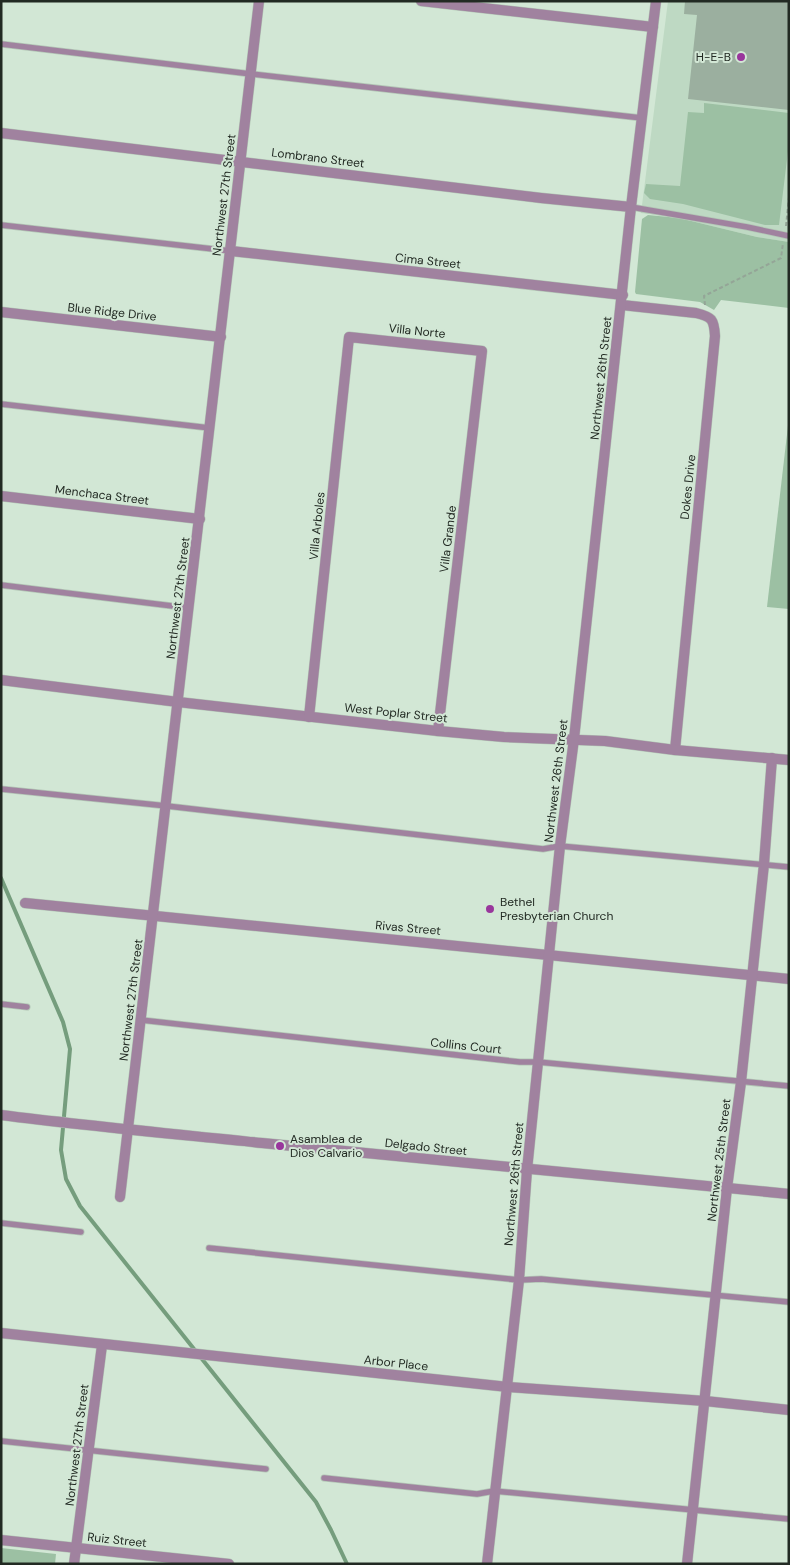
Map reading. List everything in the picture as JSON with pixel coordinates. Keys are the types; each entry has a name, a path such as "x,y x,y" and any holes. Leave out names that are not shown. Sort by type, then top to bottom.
{"street":[{"name":"Northwest 27th Street","path":"120,1197 259,1"},
{"path":"421,1 653,27"},
{"name":"Northwest 26th Street","path":"487,1564 519,1280 527,1170 560,846 574,739 631,207 656,1"},
{"name":"Lombrano Street","path":"1,134 631,207"},
{"name":"Cima Street","path":"230,251 622,300"},
{"path":"622,300 705,315"},
{"name":"Blue Ridge Drive","path":"1,312 221,336"},
{"name":"Dokes Drive","path":"675,750 715,336 712,321 705,315"},
{"name":"Villa Norte","path":"349,337 482,351"},
{"name":"Villa Arboles","path":"309,717 349,337"},
{"name":"Villa Grande","path":"438,730 482,351"},
{"name":"Menchaca Street","path":"1,496 200,519"},
{"name":"West Poplar Street","path":"1,680 309,717 504,737 605,741 675,750 789,760"},
{"name":"Northwest 25th Street","path":"687,1564 764,864 772,758"},
{"name":"Rivas Street","path":"25,903 789,979"},
{"name":"Delgado Street","path":"1,1115 87,1126 527,1170 641,1178 789,1194"},
{"name":"Arbor Place","path":"1,1333 508,1387 705,1401 789,1410"},
{"name":"Northwest 27th Street","path":"74,1564 102,1345"},
{"name":"Ruiz Street","path":"1,1540 230,1564"}],"lane":[{"path":"1,44 642,118"},
{"path":"631,207 789,236"},
{"path":"1,225 230,251"},
{"path":"1,404 210,428"},
{"path":"1,585 189,608"},
{"path":"1,789 544,849 560,846 789,867"},
{"path":"1,1004 27,1007"},
{"name":"Collins Court","path":"141,1020 520,1062 538,1062 789,1086"},
{"path":"1,1223 82,1232"},
{"path":"209,1248 519,1280 540,1278 789,1302"},
{"path":"1,1441 88,1452 266,1469"},
{"path":"324,1478 477,1494 494,1491 789,1519"}],"path":[{"path":"786,226 789,196"},
{"path":"705,315 704,296 781,258 783,242"}],"shaded area":[{"path":"668,1 789,1 789,242 757,237 679,218 641,213"},
{"path":"704,103 789,113 789,143 779,225 765,225 683,204 650,199 644,193 646,184 680,186 688,112 704,113"},
{"path":"648,215 679,218 757,237 789,242 789,308 721,300 714,310 700,302 636,294 642,219"},
{"path":"789,417 789,609 767,607"},
{"path":"1,1548 56,1554 55,1564 1,1564"}],"building":[{"name":"H-E-B","path":"685,1 789,1 789,110 688,99 697,15 684,14"}],"waterway":[{"path":"1,878 63,1022 70,1049 61,1150 66,1179 80,1206 316,1502 347,1564"}],"place":[{"name":"H-E-B","path":"741,57"},
{"name":"Bethel Presbyterian Church","path":"490,909"},
{"name":"Asamblea de Dios Calvario","path":"280,1146"}]}
